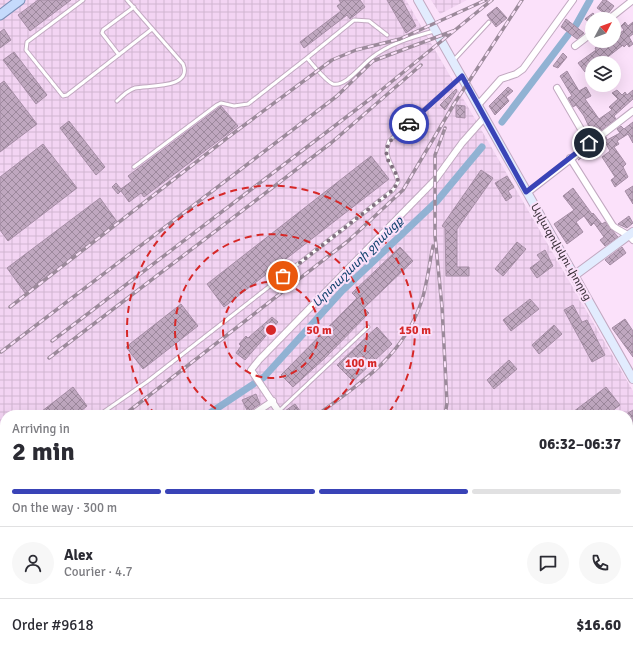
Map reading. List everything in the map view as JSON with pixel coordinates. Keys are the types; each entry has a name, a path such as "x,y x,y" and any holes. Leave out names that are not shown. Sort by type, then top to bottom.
{"main road":[{"path":"0,15 20,0"},
{"name":"Այվազովսկու փողոց","path":"418,0 633,379"},
{"path":"575,275 632,236"}],"street":[{"path":"478,105 501,80 516,74 523,68 573,0"},
{"path":"618,12 633,0"},
{"path":"575,46 585,38"},
{"path":"557,88 589,143"},
{"path":"526,192 633,111"},
{"path":"279,410 251,370 259,360 435,180 462,143 485,117"},
{"path":"570,158 613,226 619,231 632,236"},
{"path":"260,410 273,401"}],"lane":[{"path":"83,0 27,42 26,50 63,96 152,30"},
{"path":"117,101 133,89 164,86 178,81 183,75 185,69 127,0"},
{"path":"119,55 102,33 103,30 134,7"},
{"path":"134,167 217,104 221,103 234,106 248,104 354,20 369,21 387,35"},
{"path":"453,61 489,22"},
{"path":"307,58 329,82 335,84 344,82 382,50 410,38 435,30"},
{"path":"106,410 148,381 393,190 398,182 388,159 386,149 389,141 462,76"},
{"path":"284,410 368,327"}],"shaded area":[{"path":"0,0 406,0 633,391 633,410 0,410"},
{"path":"431,0 467,0 440,14"}],"building":[{"path":"38,0 71,0 30,31 18,15"},
{"path":"339,0 360,0 365,7 350,19 347,15 304,48 300,42 341,11 337,6 341,3"},
{"path":"387,0 402,0 416,26 406,33"},
{"path":"603,0 606,0 614,6 609,12 603,12 597,8"},
{"path":"497,7 507,18 496,27 487,15"},
{"path":"566,19 584,33 577,39 561,27"},
{"path":"625,22 628,26 633,22 633,34 629,37 633,44 629,47 627,44 624,47 623,45 621,47 621,32 624,30 621,26"},
{"path":"4,29 11,40 0,48 0,32"},
{"path":"595,48 619,48 609,56 588,56 596,50"},
{"path":"14,52 47,95 36,104 3,60"},
{"path":"563,53 567,57 558,68 553,66"},
{"path":"585,58 585,72 578,63"},
{"path":"567,71 579,91 585,88 585,92 589,92 591,96 585,99 599,119 612,110 609,107 618,99 612,93 614,92 619,92 622,95 625,92 627,95 633,90 633,99 614,116 616,119 592,137 586,128 589,127 584,116 576,105 573,107 568,98 572,96 560,76"},
{"path":"4,81 37,124 0,152 0,84"},
{"path":"508,87 513,91 506,97 509,101 495,115 489,106"},
{"path":"456,89 457,91 445,110 440,105"},
{"path":"456,105 465,106 465,118 456,117"},
{"path":"221,106 238,126 144,197 141,193 129,202 121,191 118,194 112,187 116,183 121,189 132,181 128,176"},
{"path":"69,121 105,167 96,175 60,128"},
{"path":"633,122 633,143 628,134 617,141 619,144 614,147 626,164 623,167 628,177 615,187 611,180 615,177 602,157 610,151 605,142 578,160 606,137 607,140 620,133 617,129 621,126 624,129"},
{"path":"43,144 77,188 8,241 0,230 0,177"},
{"path":"371,156 389,179 224,307 207,284"},
{"path":"481,170 493,178 457,229 457,267 469,267 469,276 446,276 445,228 442,226"},
{"path":"507,176 514,187 508,191 512,197 506,201 495,183"},
{"path":"633,186 633,204 625,191"},
{"path":"573,188 592,214 593,213 602,224 605,222 618,237 605,246 600,240 604,237 594,223 591,226 584,216 576,222 583,232 567,244 554,224 574,210 563,196"},
{"path":"100,198 118,223 25,293 7,268"},
{"path":"629,216 633,223 627,228 618,224"},
{"path":"517,242 526,249 503,276 495,269"},
{"path":"400,247 413,261 364,308 369,313 325,358 293,387 281,375 357,298 352,293"},
{"path":"622,247 626,253 610,265 605,260"},
{"path":"545,250 553,266 537,278 530,268 541,260 537,255"},
{"path":"530,299 539,309 511,331 503,320"},
{"path":"181,304 198,326 143,369 126,347"},
{"path":"573,305 582,322 587,320 605,355 592,362 564,310"},
{"path":"272,317 278,322 245,360 236,353 241,346 239,344 246,336 248,338"},
{"path":"625,319 633,331 633,357 612,328"},
{"path":"554,325 562,334 539,354 532,345"},
{"path":"377,327 392,344 353,381 337,365"},
{"path":"509,360 517,369 494,389 487,380"},
{"path":"73,387 87,406 82,410 43,410"},
{"path":"606,387 620,405 614,410 576,410"},
{"path":"256,394 260,404 251,410 247,410 242,400"},
{"path":"295,404 299,410 286,410"}],"waterway":[{"name":"Արտաշատի ջրանցք","path":"576,25 590,0"},
{"name":"Արտաշատի ջրանցք","path":"502,122 568,35"},
{"name":"Արտաշատի ջրանցք","path":"214,410 264,377 342,291 437,201 482,147"}],"railway":[{"path":"10,307 227,138 332,60 356,50 400,39 486,0"},
{"path":"52,341 374,96 492,0"},
{"path":"130,410 348,241 403,190 454,104 522,0"},
{"path":"1,352 337,96 373,61 453,31"},
{"path":"49,358 331,143 421,65"},
{"path":"445,128 435,155 435,236 442,307 447,403 446,410"},
{"path":"324,410 364,380 391,354 403,339 413,322 421,303 433,246"}],"way so far":[{"path":"283,276 393,190 398,182 388,159 386,149 389,141 409,124"}],"route":[{"path":"409,124 462,76 526,192 589,143"}]}
